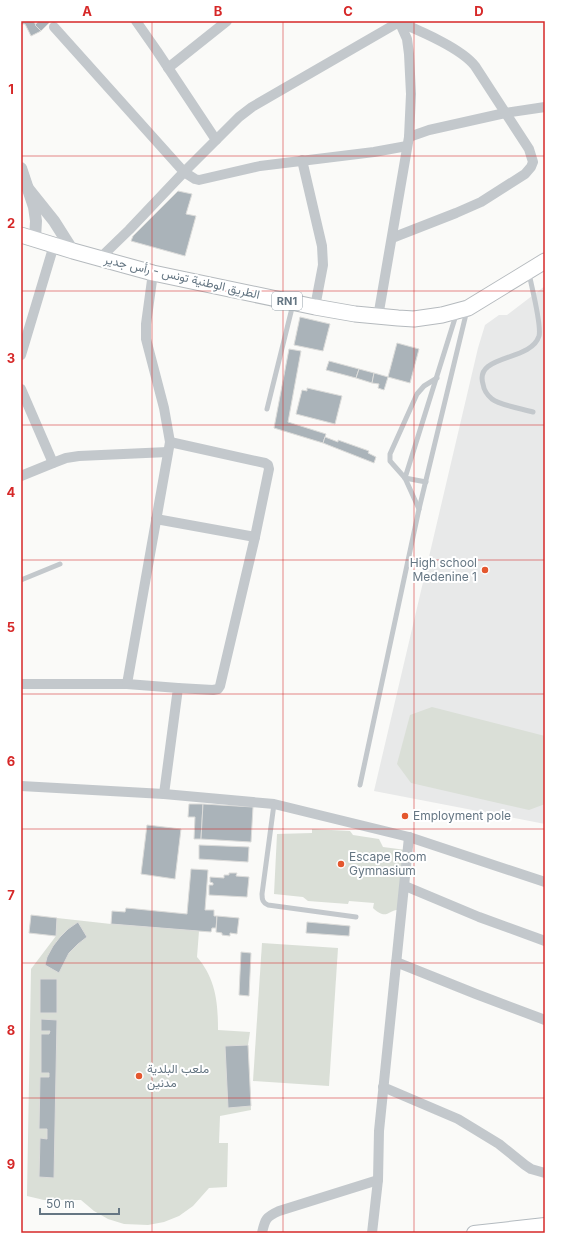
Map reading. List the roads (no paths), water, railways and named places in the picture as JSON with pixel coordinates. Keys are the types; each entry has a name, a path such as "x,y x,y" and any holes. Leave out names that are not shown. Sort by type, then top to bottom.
{"main road":[{"name":"الطريق الوطنية تونس - رأس جدير","path":"28,236 73,251 153,273 314,307 378,317 414,319 442,315 462,310 529,272 545,261"},
{"path":"474,1233 527,1230 545,1225"}],"street":[{"path":"136,21 216,140"},
{"path":"168,68 227,21"},
{"path":"392,238 481,202 525,174 531,167 532,162 532,154 469,58 414,28 399,22"},
{"path":"100,258 130,230 184,172 239,117 252,107 399,22"},
{"path":"378,317 408,141 411,94 409,54 407,39 399,22"},
{"path":"54,27 184,172 199,180 260,166 302,160 342,157 408,141 429,130 505,113 545,107"},
{"path":"302,160 323,256 323,265 314,307"},
{"path":"21,168 34,207 36,220 28,236"},
{"path":"26,186 54,221 73,251"},
{"path":"21,355 54,245"},
{"path":"127,684 169,447 164,408 146,339 146,324 153,273"},
{"path":"21,389 53,463"},
{"path":"21,476 66,458 169,447 268,464 269,473 220,686 218,689 213,690 127,684 21,684"},
{"path":"156,519 255,537"},
{"path":"164,794 178,688"},
{"path":"21,786 164,794 274,804 409,837 545,882"},
{"path":"372,1233 378,1180 379,1131 383,1087 409,837"},
{"path":"404,886 480,917 545,941"},
{"path":"396,962 545,1020"},
{"path":"383,1087 458,1119 499,1144 531,1169 545,1173"},
{"path":"262,1233 266,1218 270,1215 378,1180"}],"lane":[{"path":"529,272 539,323 539,336 532,347 517,355 490,364 483,371 481,380 485,392 493,400 533,412"},
{"path":"267,409 294,303"},
{"path":"405,478 436,378 462,310"},
{"path":"360,785 462,310"},
{"path":"419,509 405,478 390,461 390,454 417,394 424,386 436,378"},
{"path":"405,478 426,482"},
{"path":"21,580 60,564"},
{"path":"274,804 262,894 262,900 264,903 268,905 356,917"}],"place":[{"name":"High school Medenine 1","path":"485,570"},
{"name":"Employment pole","path":"405,816"},
{"name":"Escape Room Gymnasium","path":"341,864"},
{"name":"ملعب البلدية مدنين","path":"139,1076"}]}
